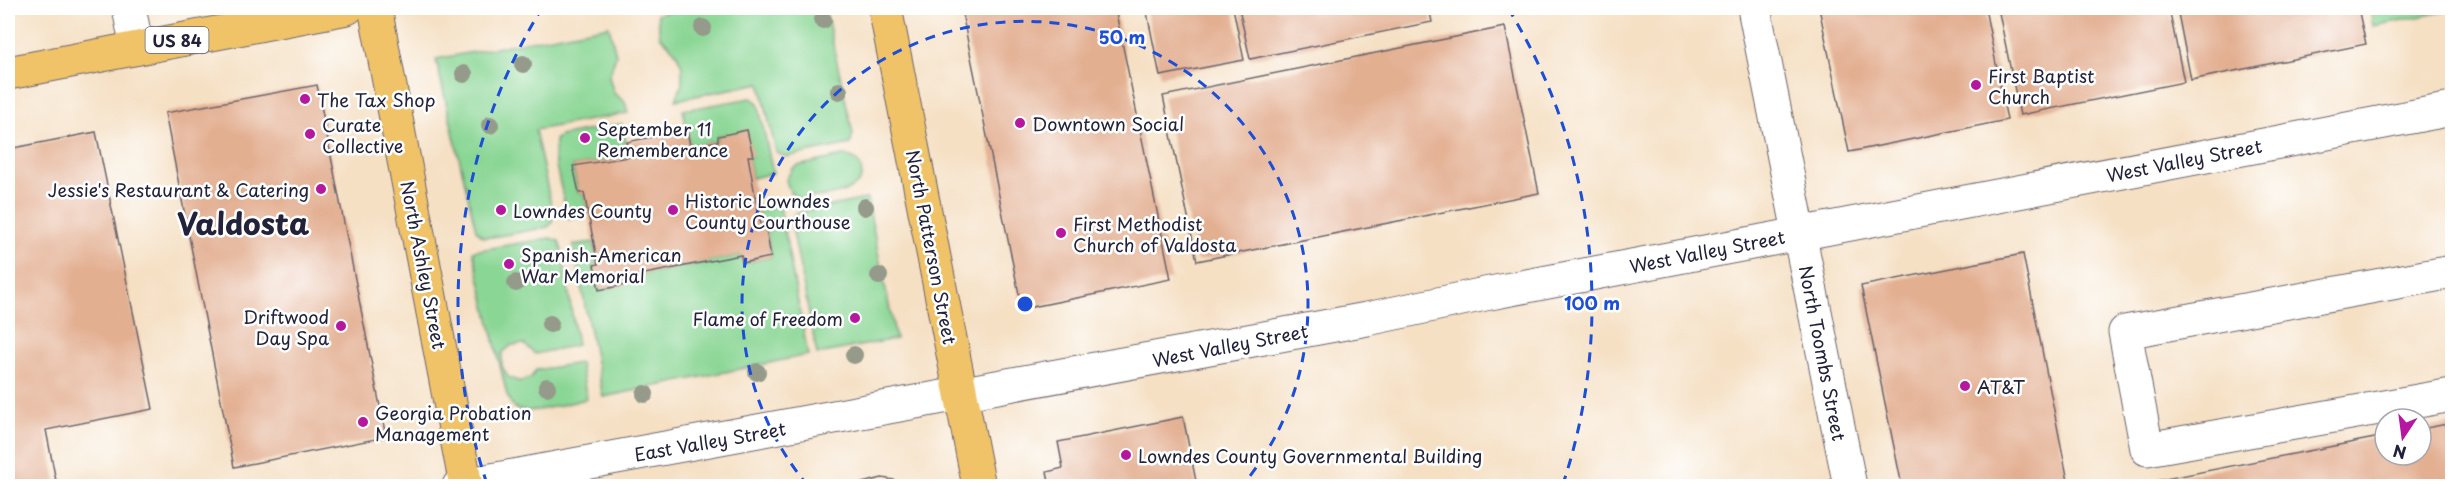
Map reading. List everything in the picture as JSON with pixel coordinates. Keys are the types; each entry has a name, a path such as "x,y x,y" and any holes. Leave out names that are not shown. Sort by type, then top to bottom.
{"main road":[{"name":"US 84","path":"8,73 347,8"},
{"name":"North Ashley Street","path":"375,8 463,486"},
{"name":"North Patterson Street","path":"885,8 979,486"}],"street":[{"path":"129,8 137,48"},
{"name":"North Toombs Street","path":"1754,8 1851,486"},
{"name":"West Valley Street","path":"961,395 2452,110"},
{"path":"2452,272 2125,332 2147,448 2452,395"},
{"name":"East Valley Street","path":"463,486 961,395"}],"green space":[{"path":"691,8 825,8 853,134 850,144 786,157 776,152 760,83 676,100 682,84 682,66 675,51 660,36 657,14"},
{"path":"2370,8 2452,8 2452,10 2373,26"},
{"path":"609,26 616,55 609,77 614,93 625,102 628,113 535,130 553,214 552,223 548,227 483,237 476,230 436,59"},
{"path":"751,98 758,103 773,173 752,178 748,156 752,156 747,131 718,136 718,141 690,146 683,110"},
{"path":"622,124 629,157 573,166 578,193 584,193 588,214 568,219 554,157 555,140 560,136"},
{"path":"843,156 849,157 860,166 861,178 857,185 840,193 800,199 790,192 786,180 792,169"},
{"path":"867,199 896,339 817,354 791,222 795,213"},
{"path":"779,202 808,355 603,397 573,245 593,242 598,264 594,266 599,290 625,285 624,278 741,255 743,263 771,257 766,229 762,229 757,206"},
{"path":"550,238 559,241 562,251 577,345 535,354 524,344 512,345 502,353 502,366 508,377 520,382 531,378 536,370 580,363 587,399 543,409 519,410 513,406 507,395 473,251"}],"building":[{"path":"961,8 1115,8 1171,279 1022,309"},
{"path":"1146,8 1233,8 1244,60 1160,76"},
{"path":"1239,8 1429,8 1432,22 1250,59"},
{"path":"1819,8 1985,8 2007,120 1849,152"},
{"path":"1998,8 2169,8 2184,82 2020,115"},
{"path":"2177,8 2358,8 2366,44 2191,80"},
{"path":"1505,27 1539,193 1197,261 1163,96"},
{"path":"317,85 386,437 234,467 165,113"},
{"name":"Historic Lowndes County Courthouse","path":"687,130 690,146 718,141 718,136 747,130 753,156 748,156 757,206 762,229 766,228 771,257 742,263 741,255 624,278 626,285 599,290 594,265 598,264 584,193 579,193 573,166 629,157 627,142"},
{"path":"96,132 153,409 46,430 57,486 8,486 8,149"},
{"name":"AT&T","path":"2023,254 2069,486 1902,486 1861,286"},
{"name":"Lowndes County Governmental Building","path":"1183,417 1197,486 1050,486 1047,472 1063,468 1058,442"},
{"path":"2452,423 2452,486 2156,486 2155,481 2373,438 2373,467 2433,467 2433,427"},
{"path":"882,478 894,480 902,486 850,486"}],"place":[{"name":"First Baptist Church","path":"1976,85"},
{"name":"The Tax Shop","path":"305,99"},
{"name":"Downtown Social","path":"1020,123"},
{"name":"Curate Collective","path":"310,134"},
{"name":"September 11 Rememberance","path":"585,138"},
{"name":"Jessie's Restaurant & Catering","path":"321,189"},
{"name":"Lowndes County","path":"501,210"},
{"name":"Historic Lowndes County Courthouse","path":"673,210"},
{"name":"First Methodist Church of Valdosta","path":"1061,233"},
{"name":"Spanish-American War Memorial","path":"509,264"},
{"name":"Flame of Freedom","path":"855,318"},
{"name":"Driftwood Day Spa","path":"341,326"},
{"name":"AT&T","path":"1965,386"},
{"name":"Georgia Probation Management","path":"363,422"},
{"name":"Lowndes County Governmental Building","path":"1126,455"}],"district":[{"name":"Valdosta","path":"243,222"}]}
